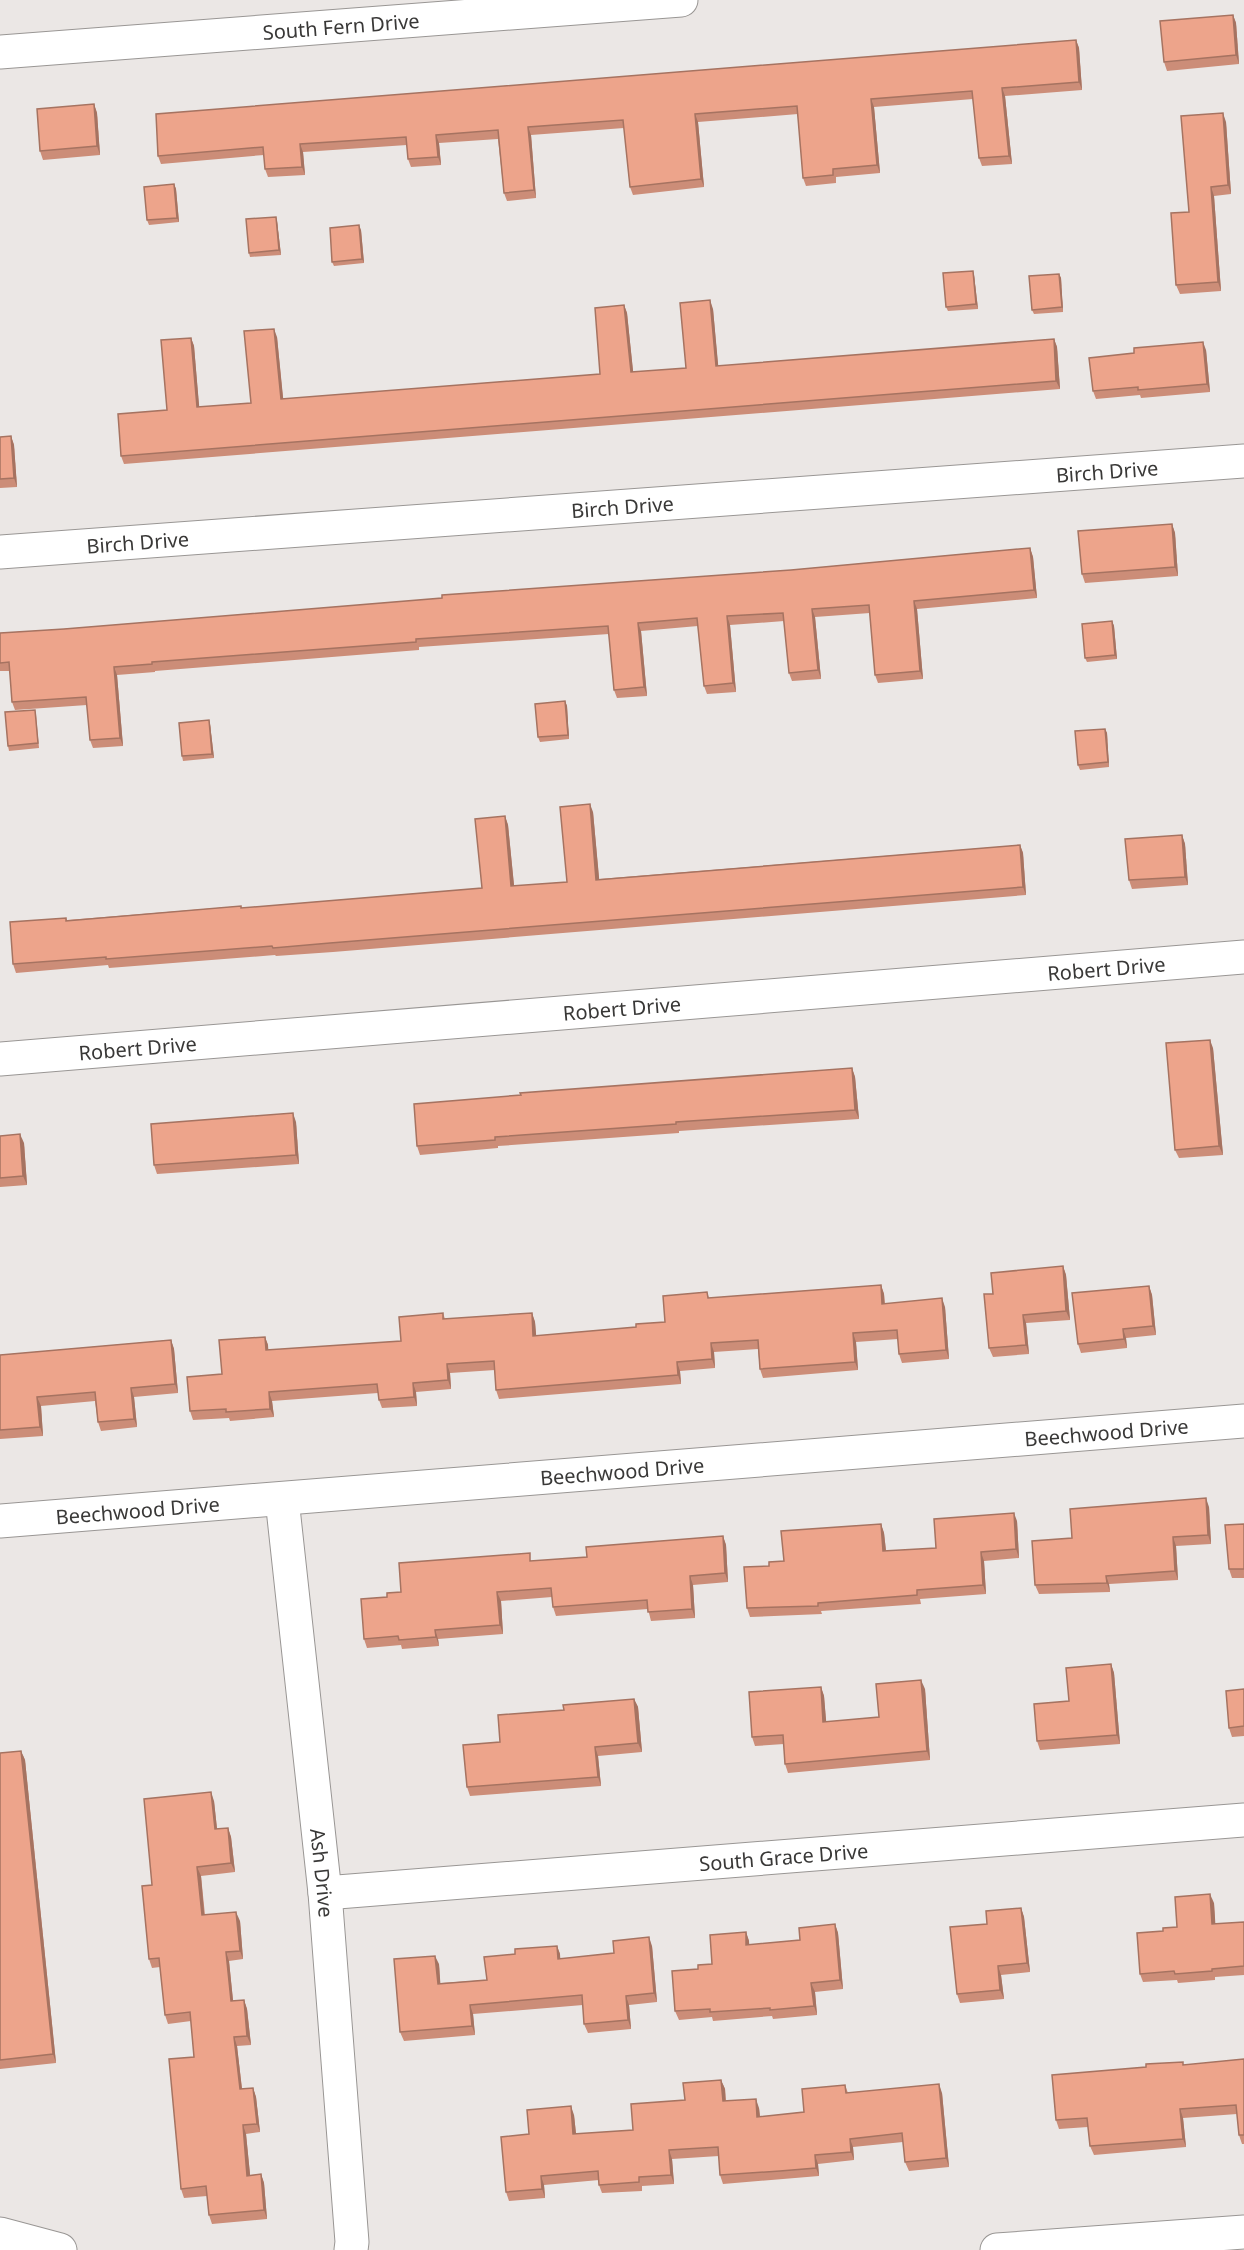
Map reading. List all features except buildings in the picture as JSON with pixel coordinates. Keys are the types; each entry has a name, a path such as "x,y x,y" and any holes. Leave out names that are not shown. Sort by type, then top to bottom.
{"street":[{"name":"South Fern Drive","path":"0,52 681,0"},
{"name":"Birch Drive","path":"0,552 1244,461"},
{"name":"Robert Drive","path":"0,1059 1244,957"},
{"name":"Beechwood Drive","path":"0,1521 1244,1421"},
{"name":"Ash Drive","path":"282,1499 325,1893 351,2250"},
{"name":"South Grace Drive","path":"325,1893 1244,1820"},
{"path":"997,2250 1244,2232"},
{"path":"0,2234 60,2250"}]}
